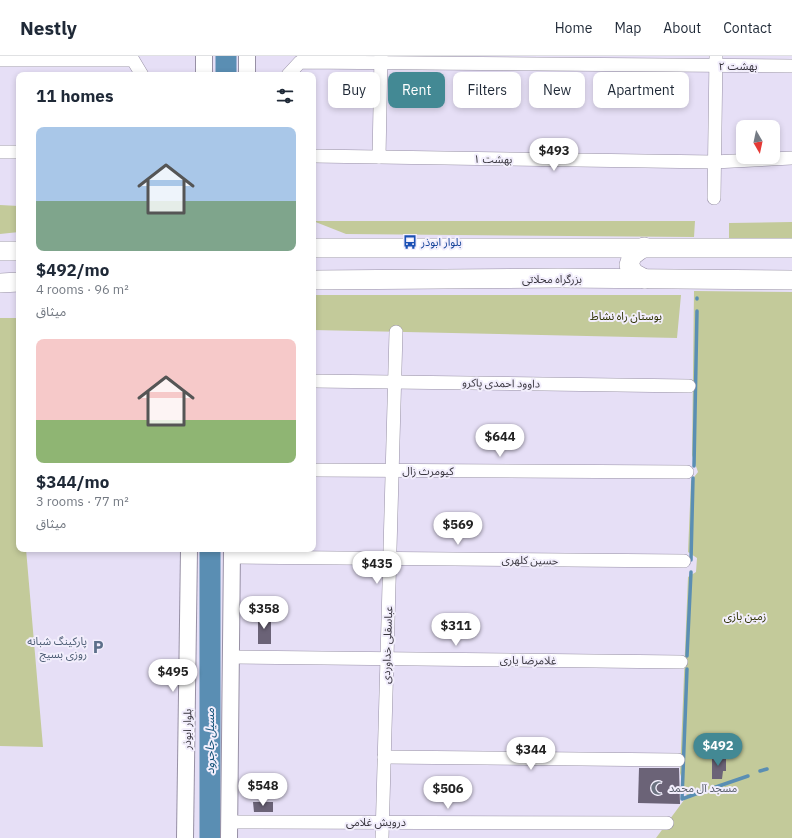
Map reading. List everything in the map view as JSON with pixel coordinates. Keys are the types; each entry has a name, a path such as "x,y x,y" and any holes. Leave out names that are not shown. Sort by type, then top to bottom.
{"highway":[{"path":"317,247 792,248"},
{"path":"558,278 578,268 580,264 579,257 576,254 569,253 560,247"},
{"path":"644,247 632,256 629,265 634,273 645,279"},
{"path":"0,251 16,251"},
{"name":"بزرگراه محلاتی","path":"316,280 558,278 792,280"},
{"path":"0,283 16,282"}],"main road":[{"path":"204,56 204,72"},
{"path":"247,56 247,72"},
{"name":"بلوار ابوذر","path":"186,838 190,552"},
{"path":"228,838 232,553"}],"street":[{"name":"بهشت ۲","path":"291,72 300,62 381,59 716,61 792,66"},
{"path":"379,157 381,59"},
{"path":"0,60 133,60 140,72"},
{"path":"714,198 716,61"},
{"path":"0,152 16,152"},
{"name":"بهشت ۱","path":"316,156 714,162 792,158"},
{"name":"عباسقلی خداوردی","path":"382,838 396,332"},
{"name":"داوود احمدی پاکرو","path":"316,381 689,386"},
{"name":"کیومرث زال","path":"316,470 686,472"},
{"name":"حسین کلهری","path":"232,553 390,558 684,561"},
{"name":"غلامرضا یاری","path":"231,657 681,662"},
{"path":"384,757 678,760"},
{"name":"درویش غلامی","path":"229,822 667,823"}],"green space":[{"path":"0,205 16,206 16,232 0,234"},
{"path":"316,221 695,221 694,237 346,234"},
{"path":"792,222 792,238 729,240 729,223"},
{"name":"زمین بازی","path":"694,291 792,292 792,838 656,838 687,796 680,773 688,577 696,572 697,558 688,552 691,481 698,472 692,455"},
{"name":"بوستان راه نشاط","path":"316,295 681,295 677,338 316,330"},
{"path":"0,318 16,318 16,552 26,552 43,747 0,746"}],"building":[{"path":"258,617 271,617 271,644 258,644"},
{"path":"712,757 726,757 726,771 723,771 722,779 712,779"},
{"name":"مسجد آل محمد","path":"639,768 679,768 680,804 638,803"},
{"path":"253,802 273,802 273,812 254,812"}],"waterway":[{"name":"مسیل جاجرود","path":"226,56 226,72"},
{"path":"694,466 697,311"},
{"path":"691,560 693,478"},
{"name":"مسیل جاجرود","path":"210,552 210,838"},
{"path":"687,656 691,572"},
{"path":"687,669 682,799 701,792"},
{"path":"760,771 767,769"},
{"path":"713,788 748,776"}],"place":[{"name":"بلوار ابوذر","path":"410,242"},
{"name":"پارکینگ شبانه روزی بسیج","path":"98,647"},
{"name":"مسجد آل محمد","path":"658,788"}]}
